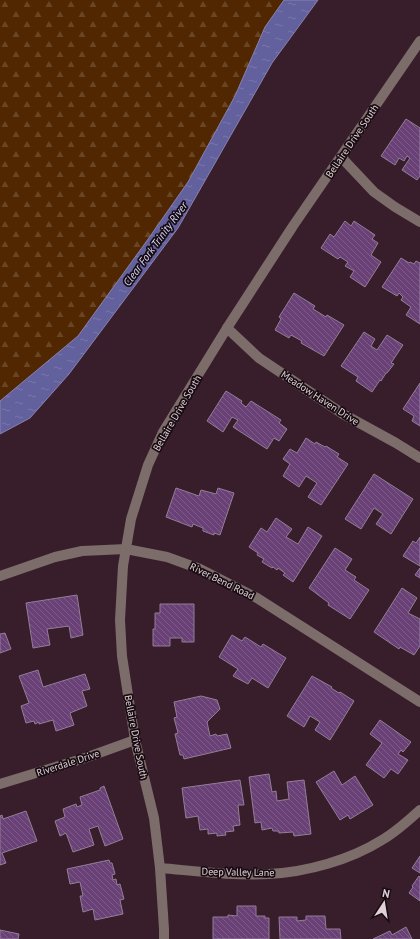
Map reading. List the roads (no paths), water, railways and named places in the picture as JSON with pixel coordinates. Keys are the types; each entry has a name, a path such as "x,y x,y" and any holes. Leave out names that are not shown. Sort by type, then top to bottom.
{"street":[{"name":"Bellaire Drive South","path":"164,939 160,868 154,818 135,740 122,656 120,620 123,566 131,519 148,465 163,432 227,328 293,226 342,157 420,41"},
{"path":"342,157 374,192 420,222"},
{"name":"Meadow Haven Drive","path":"227,328 259,358 343,414 420,458"},
{"name":"River Bend Road","path":"0,576 55,557 82,552 126,549 167,557 200,569 257,598 420,702"},
{"name":"Riverdale Drive","path":"0,784 85,758 135,740"},
{"name":"Deep Valley Lane","path":"160,868 270,874 317,867 361,852 383,840 420,810"}],"water":[{"name":"Clear Fork Trinity River","path":"284,0 318,0 272,63 178,228 69,374 30,418 0,434 0,401 78,336 188,182 235,96 265,27"}]}
